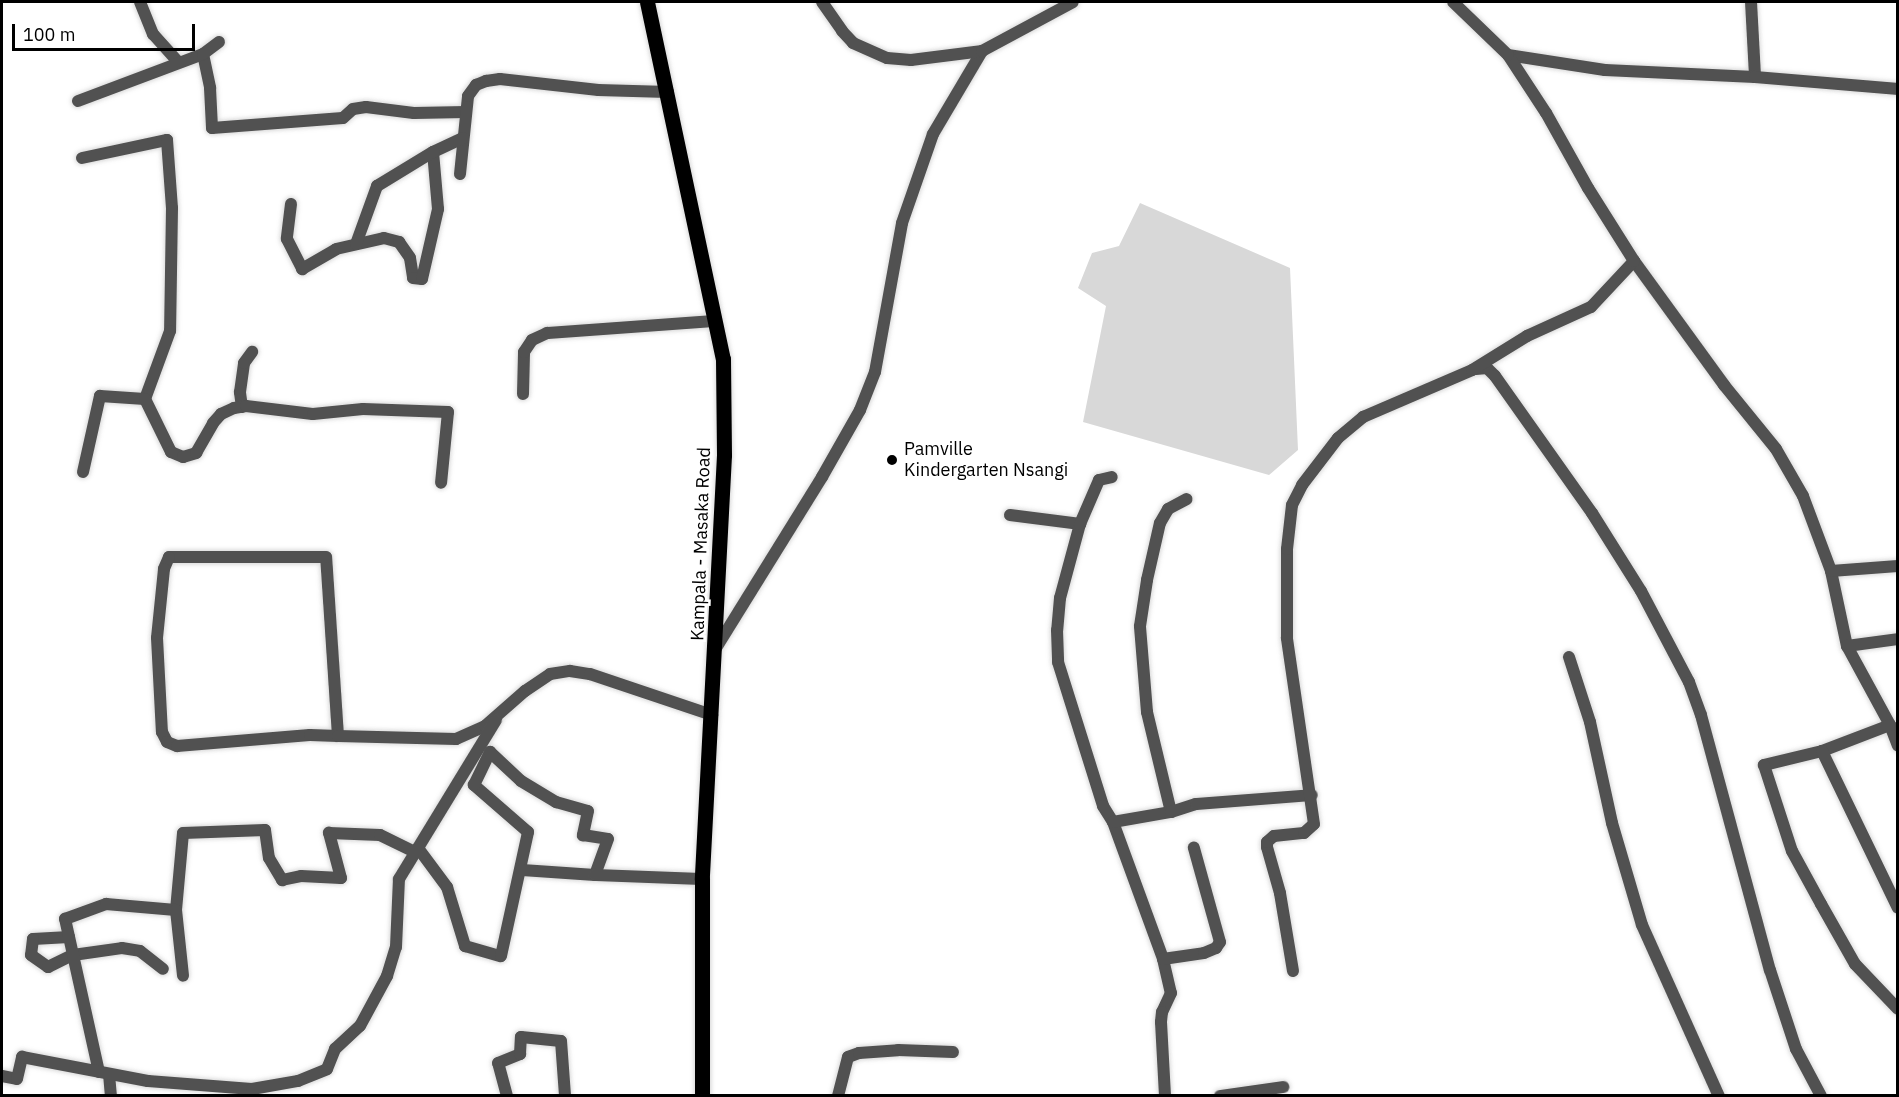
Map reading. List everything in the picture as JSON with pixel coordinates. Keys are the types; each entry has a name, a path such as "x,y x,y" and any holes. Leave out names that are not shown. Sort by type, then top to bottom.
{"main road":[{"name":"Kampala - Masaka Road","path":"647,2 668,92 723,359 724,455 716,648 702,879 702,1095"}],"street":[{"path":"140,2 153,34 178,62"},
{"path":"822,2 842,32 853,43 887,58 910,60 982,51 1073,2"},
{"path":"1453,2 1508,55 1546,113 1588,188 1634,261 1724,385 1776,449 1803,496 1831,571 1847,646 1890,725 1898,746"},
{"path":"1751,2 1755,77"},
{"path":"78,101 203,54 219,42"},
{"path":"716,648 822,477 860,410 875,372 906,212 933,134 982,51"},
{"path":"203,54 210,88 212,128 343,118 353,109 366,107 414,114 466,112"},
{"path":"1508,55 1605,70 1755,77 1898,89"},
{"path":"460,174 468,96 476,85 500,79 598,90 668,92"},
{"path":"356,244 377,186 433,152 463,138"},
{"path":"82,158 167,140 172,208 170,332 145,399 171,452 183,457 196,453 213,423 221,414 242,407 313,414 363,409 448,412 441,483"},
{"path":"291,204 287,240 302,269 336,249 384,238 399,242 410,258 414,278 422,279 438,209 433,152"},
{"path":"1293,971 1280,893 1267,842 1274,836 1310,830 1314,824 1312,795 1297,719 1287,638 1287,549 1292,505 1302,485 1338,438 1363,417 1472,370 1527,336 1591,307 1634,261"},
{"path":"523,394 524,352 531,340 547,333 716,321"},
{"path":"242,407 240,392 244,363 252,352"},
{"path":"1472,370 1486,368 1496,376 1592,513 1641,591 1689,682 1701,716 1770,970 1796,1049 1821,1095"},
{"path":"82,472 100,396 145,399"},
{"path":"1112,477 1099,480 1080,524 1060,598 1057,630 1058,662 1103,806 1113,822 1163,959 1171,993 1162,1012 1161,1022 1165,1095"},
{"path":"1171,812 1147,712 1140,626 1147,580 1160,523 1168,508 1186,500"},
{"path":"1010,515 1080,524"},
{"path":"338,736 326,557 169,557 164,569 157,638 162,732 167,742 177,746 310,735 338,736 456,739 468,736 498,717 525,691 550,674 570,671 590,674 712,715"},
{"path":"1831,571 1898,566"},
{"path":"1847,646 1898,639"},
{"path":"1569,657 1590,722 1612,824 1642,925 1693,1044 1719,1095"},
{"path":"2,1076 17,1079 22,1057 148,1081 252,1089 298,1081 327,1069 335,1048 360,1026 387,976 396,947 399,879 498,717"},
{"path":"1890,725 1822,751 1764,765 1792,851 1821,904 1855,963 1898,1009"},
{"path":"1822,751 1898,908"},
{"path":"183,976 176,910 183,833 265,830 269,858 282,880 301,876 340,878 329,833 380,835 416,850 447,887 465,946 501,956 522,870 528,832 474,785 490,752 521,781 547,797 588,811 583,835 608,839 595,874"},
{"path":"1113,822 1171,812 1196,804 1312,795"},
{"path":"1163,959 1204,953 1216,948 1220,942 1194,848"},
{"path":"522,870 702,879"},
{"path":"111,1095 62,915 106,904 176,910"},
{"path":"69,937 33,939 31,955 48,968 73,955 122,948 141,951 163,969"},
{"path":"507,1095 498,1063 520,1054 521,1037 561,1041 566,1095"},
{"path":"838,1095 848,1057 859,1053 898,1050 953,1052"},
{"path":"1220,1095 1283,1087"}],"shaded area":[{"path":"1140,203 1290,268 1298,450 1269,475 1083,422 1106,306 1078,288 1092,253 1119,246"}],"place":[{"name":"Pamville Kindergarten Nsangi","path":"892,460"}]}
